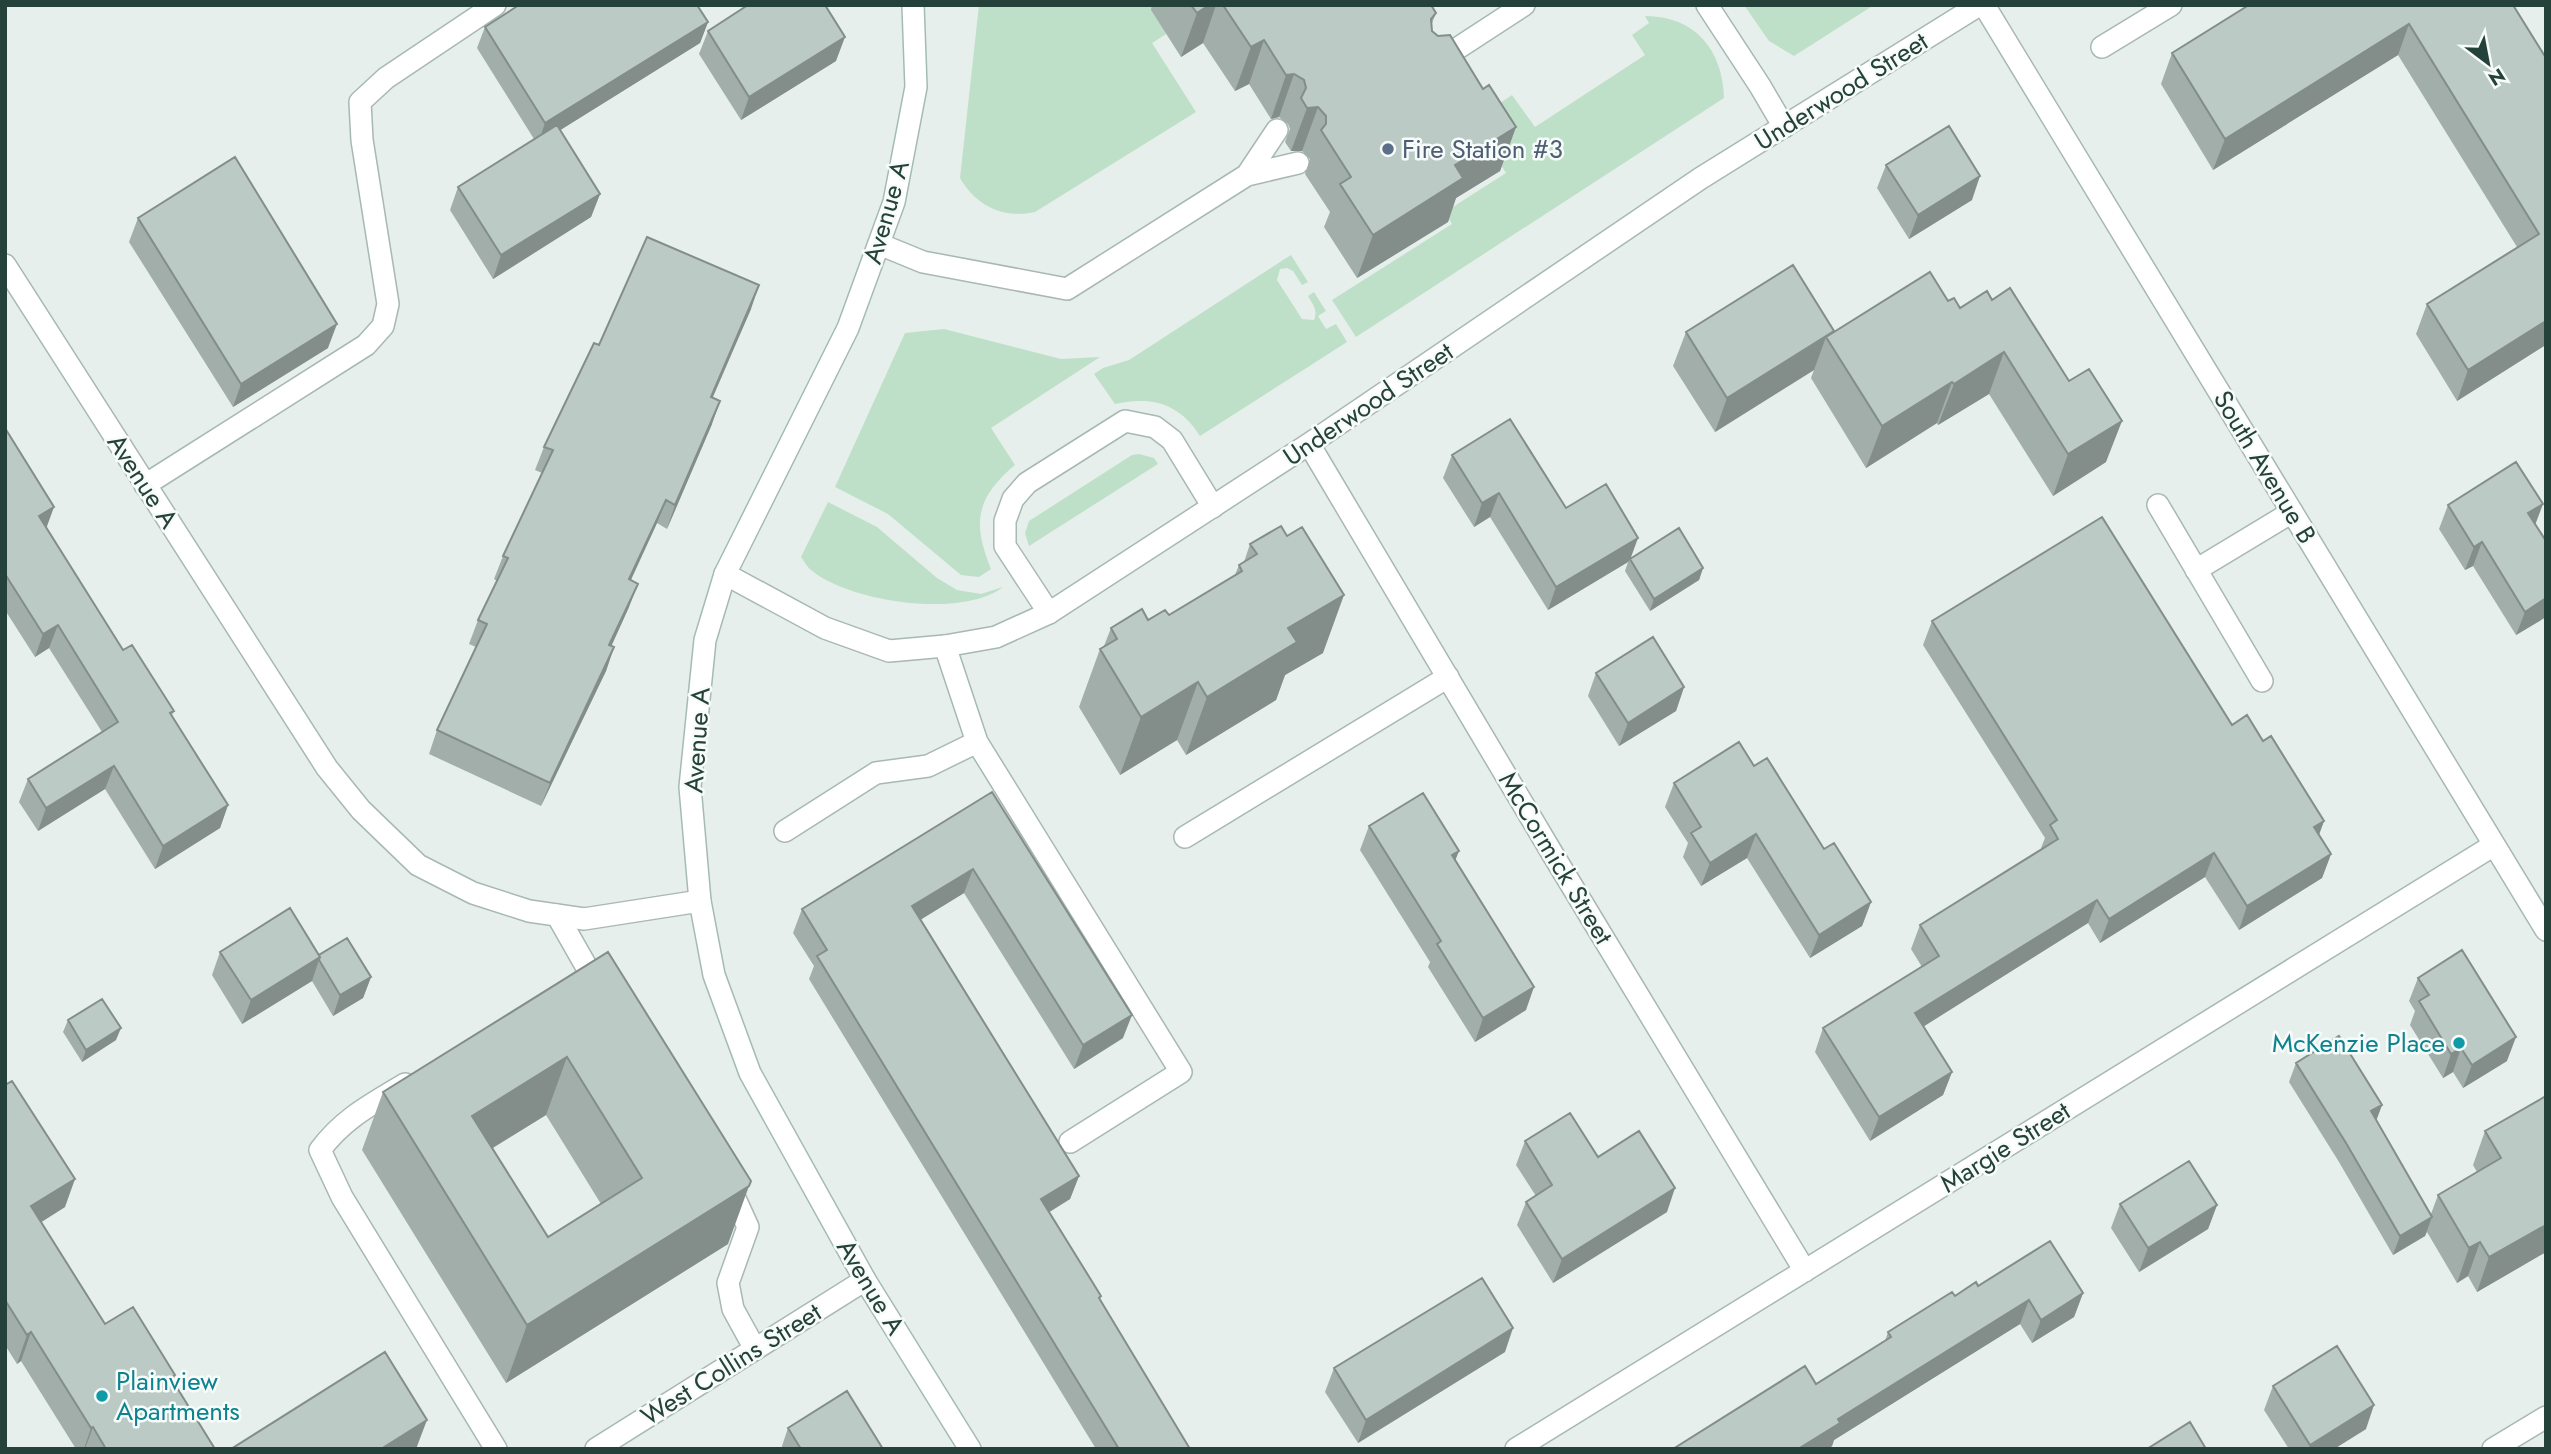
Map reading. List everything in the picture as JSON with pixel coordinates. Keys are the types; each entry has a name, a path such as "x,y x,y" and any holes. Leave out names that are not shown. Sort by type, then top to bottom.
{"street":[{"path":"145,485 366,345 383,326 388,304 362,140 360,102 386,78 495,5"},
{"name":"Avenue A","path":"913,5 916,87 894,202 848,328 724,575 705,640 690,787 701,901 714,975 750,1073 865,1280 970,1449"},
{"path":"1427,68 1524,5"},
{"path":"1707,5 1784,127"},
{"name":"Underwood Street","path":"724,575 825,628 889,651 945,646 996,637 1049,613 1309,444 1690,186 1981,5"},
{"name":"South Avenue B","path":"1981,5 2546,930"},
{"path":"2102,47 2171,5"},
{"path":"1247,175 1278,130"},
{"path":"879,244 923,262 1067,289 1247,175 1298,163"},
{"name":"Avenue A","path":"5,265 327,768 361,810 418,864 473,893 529,911 557,915"},
{"path":"1049,613 1005,547 1005,521 1013,499 1027,483 1125,421 1155,427 1172,440 1213,507"},
{"name":"McCormick Street","path":"1309,444 1805,1270"},
{"path":"2158,505 2262,681"},
{"path":"2196,570 2292,512"},
{"path":"945,646 977,742 1181,1072 1070,1142"},
{"path":"1185,837 1448,677"},
{"path":"785,831 876,773 928,766 977,742"},
{"name":"Margie Street","path":"1517,1449 2494,845"},
{"path":"557,915 584,919 701,901"},
{"path":"557,915 584,977 612,994 619,1006"},
{"path":"425,1073 354,1115 335,1129 320,1150 342,1197 496,1449"},
{"path":"720,1171 735,1194 748,1227 728,1283 733,1309 755,1349"},
{"name":"West Collins Street","path":"596,1449 865,1280"},
{"path":"2493,1449 2546,1417"}],"green space":[{"path":"979,5 1158,5 1166,34 1152,43 1196,112 1035,212 1012,214 992,208 974,196 960,178"},
{"path":"1744,5 1874,5 1794,56 1769,41"},
{"path":"1645,16 1678,22 1703,39 1718,65 1724,98 1356,337 1332,300 1452,224 1445,212 1506,173 1473,121 1512,95 1535,127 1645,55 1632,35 1649,23"},
{"path":"1291,255 1308,282 1302,285 1293,271 1287,268 1280,269 1277,280 1302,319 1314,320 1315,310 1308,296 1314,292 1326,311 1318,316 1326,329 1336,324 1347,342 1200,436 1183,416 1164,405 1141,401 1115,404 1094,374 1103,368 1129,360"},
{"path":"944,329 1061,359 1100,357 991,428 1015,465 992,489 981,512 981,538 991,569 979,577 961,575 888,514 835,487 905,333"},
{"path":"1132,455 1154,458 1158,464 1029,546 1025,533 1029,521"},
{"path":"828,502 877,527 937,578 957,590 981,594 1003,587 985,597 934,604 878,598 828,581 810,569 801,557"}],"building":[{"path":"519,5 697,5 708,22 545,123 485,27"},
{"path":"748,5 825,5 845,37 749,97 708,31"},
{"path":"1191,5 1209,5 1197,13"},
{"name":"Fire Station #3","path":"1223,5 1431,5 1436,13 1431,19 1432,31 1438,36 1450,35 1483,89 1489,85 1516,127 1455,165 1463,178 1373,235 1340,184 1351,177 1321,130 1326,124 1326,116 1318,107 1307,108 1301,98 1306,88 1304,80 1294,74 1286,75 1264,40 1251,47"},
{"path":"2249,5 2513,5 2546,58 2546,321 2468,370 2427,304 2539,234 2409,24 2225,139 2172,53"},
{"path":"557,125 600,194 501,255 458,187"},
{"path":"1949,126 1980,176 1918,215 1886,165"},
{"path":"235,157 337,324 241,384 138,218"},
{"path":"647,237 759,285 711,397 720,401 675,505 666,500 629,579 638,584 609,645 614,647 550,783 437,730 487,624 478,620 508,558 503,556 553,450 544,447 594,343 599,345"},
{"path":"1793,265 1834,331 1727,398 1686,332"},
{"path":"1930,272 1948,301 1954,298 1960,308 1987,291 1992,300 2010,288 2069,381 2089,369 2122,421 2068,454 2004,352 1882,426 1826,337"},
{"path":"1510,419 1566,508 1606,484 1638,538 1556,587 1499,493 1482,503 1452,455"},
{"path":"5,428 54,507 39,516 123,650 132,645 174,711 170,713 228,805 163,846 114,766 46,808 28,779 118,722 58,625 43,634 5,574"},
{"path":"2516,462 2543,504 2528,513 2546,541 2546,598 2525,612 2482,542 2474,547 2448,505"},
{"path":"2102,517 2232,725 2247,715 2263,741 2271,736 2324,821 2314,827 2331,854 2247,906 2214,853 2109,919 2097,900 1915,1013 1952,1072 1879,1117 1823,1028 1939,956 1920,925 2058,839 2050,825 2057,820 1932,621"},
{"path":"1281,526 1287,536 1302,527 1344,595 1288,628 1297,642 1207,697 1198,682 1141,717 1100,649 1117,639 1111,628 1142,609 1148,620 1165,610 1169,615 1242,571 1239,565 1257,554 1250,544"},
{"path":"1679,528 1703,568 1654,599 1630,559"},
{"path":"1653,637 1684,687 1628,723 1596,673"},
{"path":"1739,742 1754,766 1767,758 1824,849 1834,843 1871,902 1819,935 1756,834 1710,863 1691,833 1701,827 1674,783"},
{"path":"992,792 1132,1015 1083,1045 973,869 912,906 1079,1176 1041,1199 1190,1449 1119,1449 817,956 827,950 802,909"},
{"path":"1423,793 1459,851 1452,855 1534,987 1483,1018 1437,944 1441,941 1369,826"},
{"path":"290,908 320,957 251,1000 220,952"},
{"path":"347,938 371,977 340,995 319,960 319,955"},
{"path":"2462,950 2516,1037 2472,1065 2461,1048 2451,1054 2419,1001 2429,995 2418,978"},
{"path":"608,952 751,1181 749,1186 527,1325 383,1092","holes":["567,1057 642,1178 548,1237 472,1116"]},
{"path":"102,999 121,1028 86,1050 68,1020"},
{"path":"2339,1036 2382,1105 2371,1111 2432,1217 2400,1236 2296,1063"},
{"path":"12,1081 75,1179 31,1206 105,1324 133,1307 175,1375 171,1378 215,1449 106,1449 31,1332 27,1335 5,1300 5,1085"},
{"path":"2546,1096 2546,1225 2489,1257 2480,1242 2469,1248 2438,1195 2501,1158 2485,1131"},
{"path":"1570,1113 1598,1157 1639,1131 1675,1188 1562,1259 1526,1202 1552,1185 1525,1141"},
{"path":"2189,1161 2217,1205 2148,1248 2120,1204"},
{"path":"2050,1241 2083,1293 2041,1320 2029,1300 1838,1419 1840,1423 1798,1449 1673,1449 1805,1366 1816,1384 1891,1337 1888,1332 1952,1292 1955,1296 1976,1282 1978,1286"},
{"path":"1482,1278 1513,1328 1366,1420 1334,1368"},
{"path":"2337,1346 2374,1405 2310,1445 2273,1386"},
{"path":"385,1352 427,1420 381,1449 231,1449"},
{"path":"847,1391 883,1449 801,1449 788,1428"},
{"path":"2190,1422 2206,1449 2147,1449"}],"place":[{"name":"Fire Station #3","path":"1388,149"},
{"name":"McKenzie Place","path":"2459,1043"},
{"name":"Plainview Apartments","path":"102,1396"}]}
